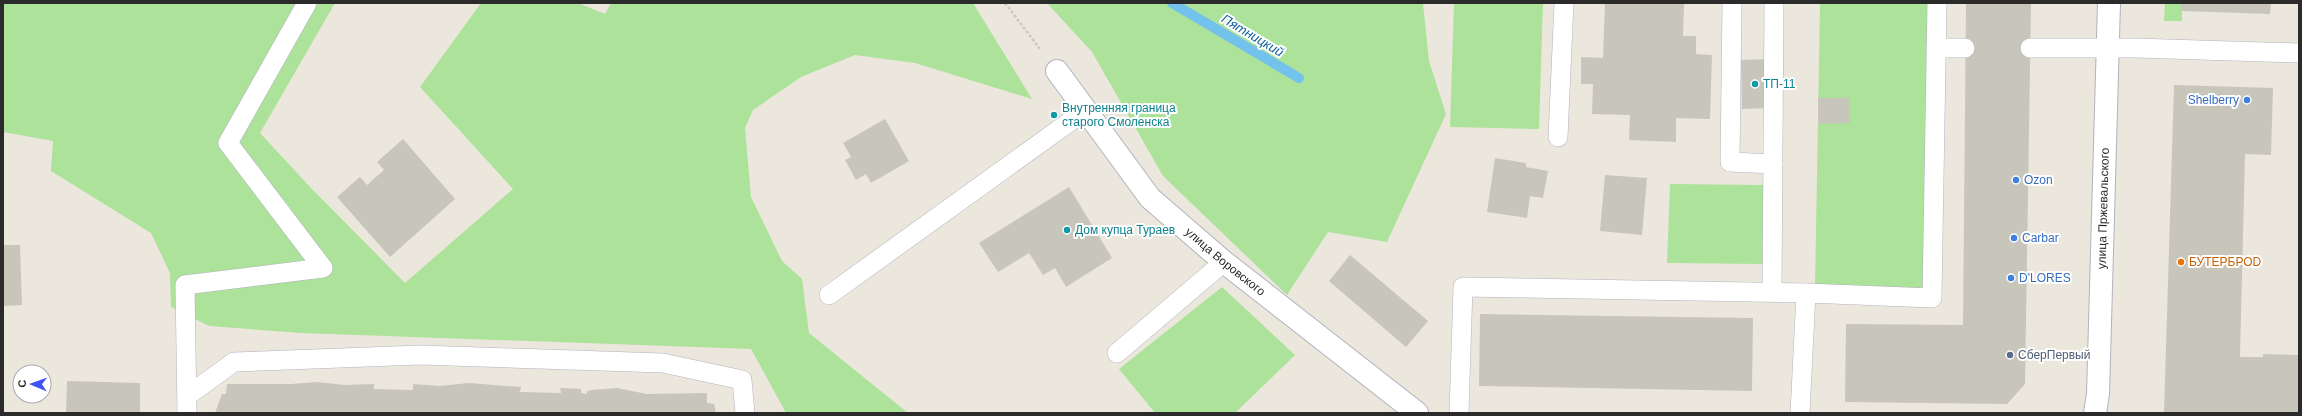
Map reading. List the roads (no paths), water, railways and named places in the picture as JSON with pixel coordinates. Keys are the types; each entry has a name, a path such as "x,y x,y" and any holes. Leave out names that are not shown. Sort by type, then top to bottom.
{"street":[{"name":"улица Пржевальского","path":"2095,413 2098,394 2109,48 2109,3"},
{"name":"улица Воровского","path":"1057,71 1150,198 1224,262 1417,413"}],"lane":[{"path":"187,405 185,285 323,268 228,143 307,3"},
{"path":"1558,137 1564,3"},
{"path":"1732,3 1730,162 1773,164"},
{"path":"1772,292 1774,3"},
{"path":"1459,413 1463,287 1772,292 1932,298 1937,3"},
{"path":"1936,48 1965,48"},
{"path":"2030,48 2109,48 2299,53"},
{"path":"829,294 1086,110"},
{"path":"1117,353 1224,262"},
{"path":"1800,413 1806,293"},
{"path":"187,405 234,362 421,355 663,363 742,380 745,413"}],"waterway":[{"name":"Пятницкий","path":"1172,3 1299,78"}],"place":[{"name":"ТП-11","path":"1755,84"},
{"name":"Shelberry","path":"2247,100"},
{"name":"Внутренняя граница старого Смоленска","path":"1054,115"},
{"name":"Ozon","path":"2016,180"},
{"name":"Дом купца Тураев","path":"1067,230"},
{"name":"Carbar","path":"2014,238"},
{"name":"БУТЕРБРОD","path":"2181,262"},
{"name":"D'LORES","path":"2011,278"},
{"name":"СберПервый","path":"2010,355"}]}
